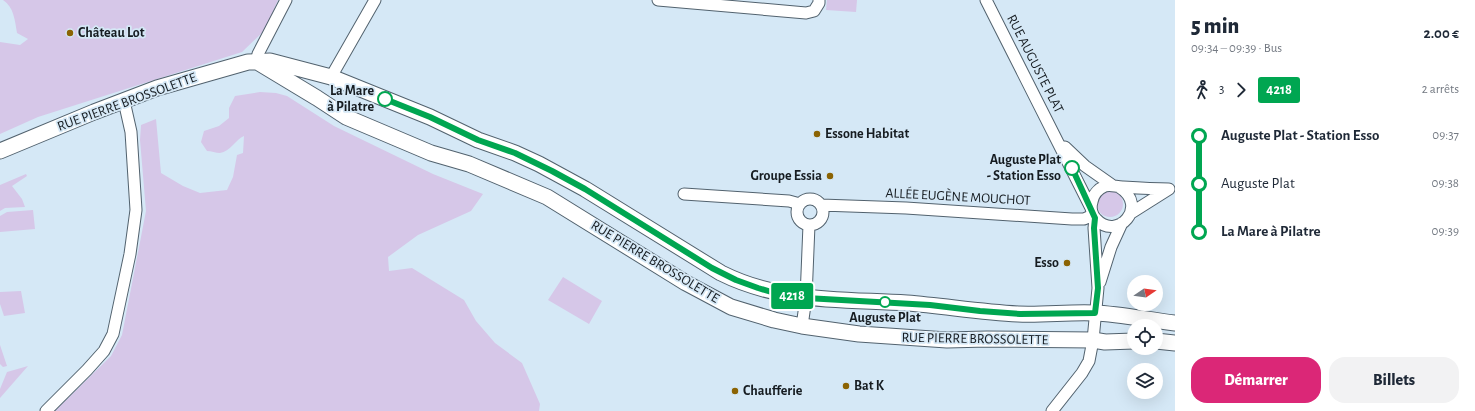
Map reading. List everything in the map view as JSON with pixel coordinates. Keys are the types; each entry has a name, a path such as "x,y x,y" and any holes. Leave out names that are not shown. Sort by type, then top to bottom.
{"main road":[{"name":"RUE PIERRE BROSSOLETTE","path":"0,151 157,88 248,62 270,61 331,77 430,117 478,140 515,153 539,164 585,189 704,263 736,280 778,294 806,298 930,305 1020,314 1095,313 1175,323"},
{"name":"RUE PIERRE BROSSOLETTE","path":"256,62 346,117 431,153 469,164 547,197 686,283 731,306 774,320 802,326 859,334 947,340 987,339 1127,341"},
{"path":"1163,342 1175,343"}],"street":[{"path":"256,62 258,54 286,0"},
{"path":"331,77 375,0"},
{"path":"658,0 806,13 814,11 819,0"},
{"name":"RUE AUGUSTE PLAT","path":"986,0 1008,46 1058,141 1093,214"},
{"path":"46,411 104,351 113,334 130,254 136,210 131,132 124,100"},
{"name":"RUE AUGUSTE PLAT","path":"1058,141 1085,166 1116,186"},
{"path":"1052,411 1086,368 1093,340 1098,288 1092,198 1098,190 1107,186 1172,188"},
{"path":"1093,214 1100,222 1111,226 1122,223 1129,217 1132,207 1129,195 1116,186"},
{"path":"1131,213 1172,188"},
{"name":"ALLÉE EUGÈNE MOUCHOT","path":"684,194 783,200 800,204 807,199 811,199 815,200 821,205 906,208 1072,219 1084,218 1093,214"},
{"path":"800,204 797,211 798,215 802,222 809,225 817,223 822,217 823,209 821,205"},
{"path":"1098,288 1111,248 1122,223"},
{"path":"802,326 806,298 809,225"}],"shaded area":[{"path":"3,0 278,0 265,30 242,52 38,117 0,134 0,42 20,45 28,39 17,33 12,10"},
{"path":"827,0 857,0 856,12 826,10"},
{"path":"260,92 276,93 287,96 334,126 433,174 483,194 471,211 418,235 388,257 389,271 412,268 464,300 476,321 495,343 522,363 540,404 539,411 55,411 111,356 122,335 146,211 140,140 141,125 156,119 161,173 183,186 200,193 227,190 233,177 237,155 243,153 244,136 224,152 218,153 207,151 201,142 204,131 219,126 229,118 229,108 235,96"},
{"path":"26,174 27,176 12,186 22,199 25,207 5,208 0,211 0,185"},
{"path":"1110,191 1119,195 1123,204 1119,213 1110,217 1101,213 1097,204 1101,195"},
{"path":"33,210 35,229 0,232 0,216 7,212"},
{"path":"563,277 602,301 589,324 548,300"},
{"path":"21,291 25,313 4,316 0,304 0,292"},
{"path":"0,345 7,366 3,367 0,364"},
{"path":"28,366 0,398 0,389 7,372"}],"bus line":[{"name":"4218","path":"385,99 430,117 478,140 515,153 539,164 585,189 721,273 736,280 778,294 806,298 930,305 1020,314 1075,312 1095,313 1098,288 1094,228 1095,218 1072,168"}],"place":[{"name":"Château Lot","path":"70,33"},
{"name":"La Mare à Pilatre","path":"385,99"},
{"name":"Essone Habitat","path":"817,134"},
{"name":"Auguste Plat - Station Esso","path":"1072,168"},
{"name":"Groupe Essia","path":"830,176"},
{"name":"Esso","path":"1067,263"},
{"name":"Auguste Plat","path":"885,302"},
{"name":"Bat K","path":"846,386"},
{"name":"Chaufferie","path":"735,391"}]}
